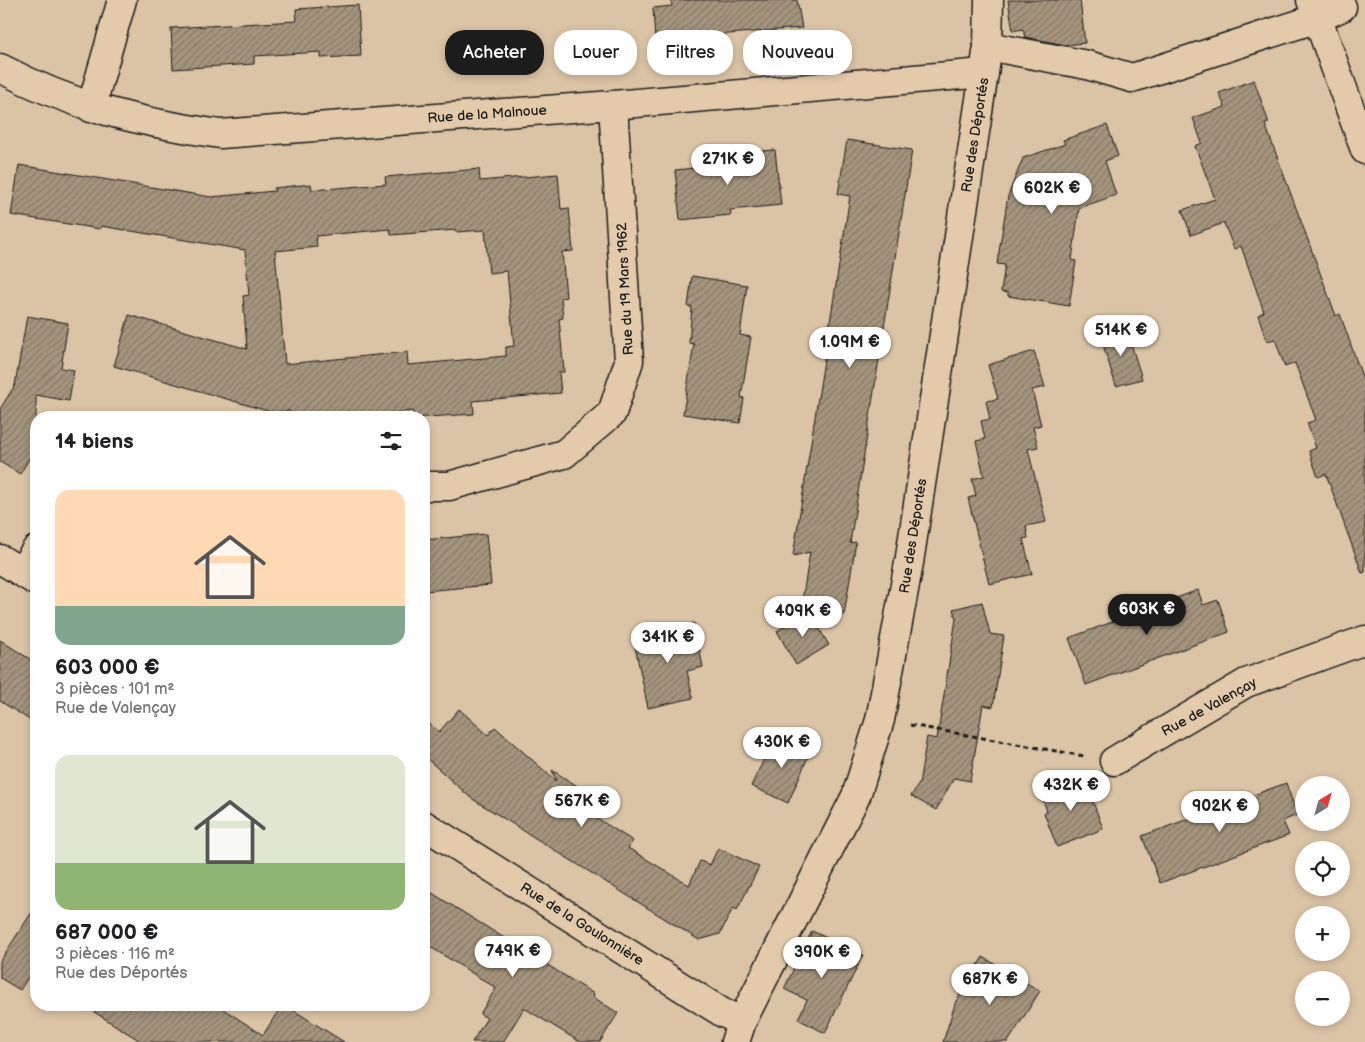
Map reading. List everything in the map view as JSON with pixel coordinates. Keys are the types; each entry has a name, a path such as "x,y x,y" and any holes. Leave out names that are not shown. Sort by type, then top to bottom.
{"street":[{"path":"91,108 122,0"},
{"name":"Rue des Déportés","path":"739,1032 856,796 880,720 909,563 984,73 988,46 989,0"},
{"path":"988,46 1087,65 1132,78 1324,9 1365,150"},
{"name":"Rue de la Malnoue","path":"0,68 35,86 91,108 157,124 220,134 613,105 984,73"},
{"name":"Rue du 19 Mars 1962","path":"430,486 449,486 564,454 612,413 629,361 613,105"},
{"path":"19,571 30,557"},
{"name":"Rue de Valençay","path":"1114,761 1246,683 1365,640"},
{"name":"Rue de la Goulonnière","path":"430,828 723,1012 739,1032"}],"path":[{"path":"880,720 1114,761"}],"building":[{"path":"671,0 797,0 802,28 743,30 743,33 733,34 733,30 654,30 653,8 672,6"},
{"path":"1008,0 1080,0 1085,43 1066,45 1025,37 1023,29 1013,31"},
{"path":"358,5 361,56 321,58 321,52 254,56 254,64 173,69 171,28 297,21 296,9"},
{"path":"1254,80 1269,123 1265,124 1336,316 1340,314 1365,385 1365,572 1362,573 1326,474 1318,477 1309,451 1316,448 1307,423 1316,420 1295,363 1285,367 1275,339 1267,341 1258,315 1264,312 1241,246 1234,249 1224,223 1191,235 1182,210 1215,199 1195,146 1202,143 1193,118 1225,107 1219,93"},
{"path":"1107,125 1118,156 1105,161 1116,195 1079,208 1072,260 1076,261 1069,306 1008,296 1008,293 1001,292 1005,265 997,264 1008,196 1023,158 1065,144 1063,140"},
{"path":"847,140 912,150 850,543 856,542 844,615 801,608 810,552 793,556 850,196 838,194"},
{"path":"775,150 781,205 730,210 731,215 680,220 675,170 695,168 695,162 746,158 745,152"},
{"path":"19,165 211,197 275,191 274,188 311,184 312,190 386,184 385,177 479,169 480,181 558,174 561,209 569,208 573,251 562,252 566,297 561,298 563,318 559,319 564,372 559,372 561,393 473,401 474,414 430,417 430,411 268,411 114,366 129,315 247,349 243,296 249,295 245,250 101,226 100,229 11,215","holes":["390,229 391,235 456,230 456,232 485,230 489,273 507,271 514,346 506,347 506,356 408,365 407,352 285,364 275,251 317,247 316,236"]},
{"path":"692,276 747,285 740,335 751,337 741,397 744,398 740,423 683,414 694,344 689,343 692,307 688,307"},
{"path":"27,316 68,323 61,368 74,370 69,401 36,395 36,411 30,411 30,457 20,474 0,462 0,409 15,385"},
{"path":"1126,328 1142,379 1116,386 1100,335"},
{"path":"1034,351 1045,387 1032,390 1041,425 1033,427 1038,447 1028,449 1046,522 1026,526 1028,538 1023,539 1032,574 989,584 968,498 976,496 972,479 984,476 976,441 985,439 981,421 990,419 986,401 998,399 988,365"},
{"path":"486,534 491,585 430,590 430,539"},
{"path":"1198,590 1203,605 1218,600 1229,632 1086,685 1069,638"},
{"path":"982,602 990,634 1004,636 993,707 983,705 970,781 954,778 936,810 911,796 919,784 927,737 937,739 956,619 953,609"},
{"path":"809,612 829,645 796,665 777,631"},
{"path":"694,623 703,667 687,671 693,698 648,708 633,637"},
{"path":"0,640 30,659 30,720 0,701"},
{"path":"459,709 488,735 495,727 556,781 552,770 604,803 595,817 633,841 628,848 689,885 700,861 710,865 718,848 759,867 737,910 733,908 720,934 699,940 471,798 430,761 430,724 439,732"},
{"path":"780,734 811,750 788,803 751,786 770,747 772,748"},
{"path":"1084,777 1103,829 1057,847 1044,813 1047,811 1041,794"},
{"path":"1286,783 1295,809 1295,816 1283,821 1289,835 1160,883 1142,836"},
{"path":"430,892 594,994 593,997 618,1013 600,1042 580,1042 524,1008 503,1042 472,1042 487,1018 480,1014 496,988 430,947"},
{"path":"30,915 30,974 20,990 0,978 0,961"},
{"path":"812,931 863,955 825,1033 798,1019 807,1000 784,989"},
{"path":"983,957 1040,991 1008,1042 943,1042 956,1001"},
{"path":"93,1011 226,1011 263,1035 278,1011 295,1011 344,1042 142,1042"}]}
